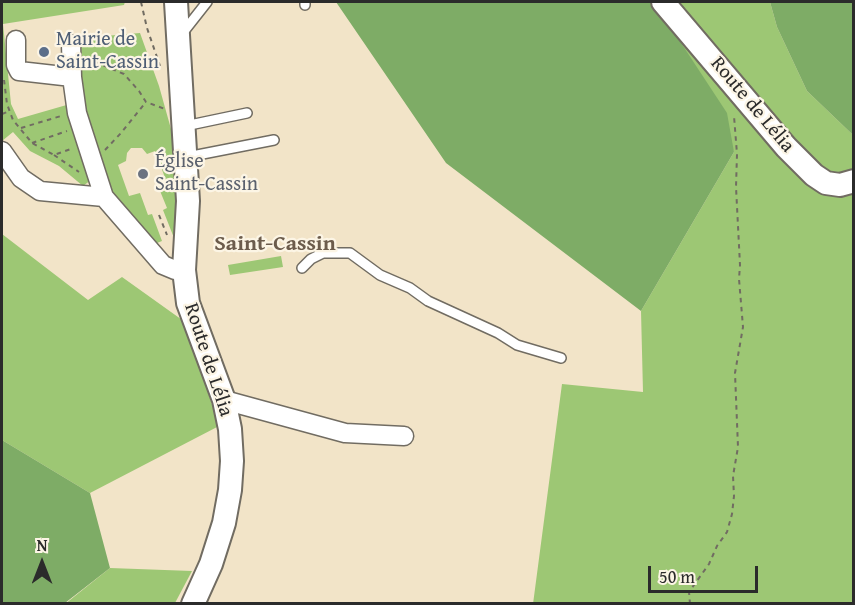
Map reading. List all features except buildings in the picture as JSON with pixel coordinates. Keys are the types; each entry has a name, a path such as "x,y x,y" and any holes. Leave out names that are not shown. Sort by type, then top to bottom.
{"street":[{"name":"Route de Lélia","path":"176,2 180,121 188,201 184,270 188,303 224,400 230,429 232,461 224,523 193,603"},
{"name":"Route de Lélia","path":"663,2 786,147 814,175 826,183 840,185 854,181"},
{"path":"16,40 16,65 19,71 72,77"},
{"path":"71,51 72,77 83,152 104,197 163,265 170,269 184,270"},
{"path":"2,151 21,178 40,191 104,197"},
{"path":"224,400 345,433 404,436"}],"lane":[{"path":"178,39 207,2"},
{"path":"180,121 247,114"},
{"path":"184,157 274,140"},
{"path":"302,268 311,259 323,253 350,253 380,275 410,288 428,301 498,333 517,345 561,358"}],"path":[{"path":"141,2 147,28 163,74"},
{"path":"71,51 124,74 139,90 146,102 180,121"},
{"path":"3,76 3,88 10,111 14,120 32,143 68,163 86,178"},
{"path":"690,603 689,592 709,564 717,546 727,532 734,496 733,476 738,447 735,373 743,327 739,279 737,154 734,119 735,103 742,93"},
{"path":"2,102 7,100"},
{"path":"54,155 106,150 146,102"},
{"path":"2,114 10,111"},
{"path":"21,128 64,115"},
{"path":"32,143 69,130 67,123"}],"green space":[{"path":"2,2 125,2 124,5 3,24 11,104 18,119 70,104 95,177 83,186 59,166 30,151 13,132 2,141"},
{"path":"336,2 669,2 664,17 727,113 734,152 641,311 446,163"},
{"path":"669,2 770,2 777,27 807,91 853,135 853,603 533,604 562,384 643,392 641,311 734,152 664,16"},
{"path":"770,2 853,2 853,135 807,91 777,27"},
{"path":"140,33 171,129 182,199 179,236 174,238 163,210 167,208 158,186 167,183 155,151 147,154 142,148 131,148 127,153 126,161 118,165 129,196 140,193 148,215 152,214 162,241 152,245 114,201 99,160 82,92 81,38"},
{"path":"2,234 88,300 122,277 185,322 219,426 90,493 2,440"},
{"path":"281,256 283,267 230,275 228,265"},
{"path":"2,440 90,493 110,568 65,603 2,603"},
{"path":"110,568 192,571 175,603 65,604"}],"place":[{"name":"Mairie de Saint-Cassin","path":"44,52"},
{"name":"Église Saint-Cassin","path":"143,174"}],"district":[{"name":"Saint-Cassin","path":"275,244"}]}
